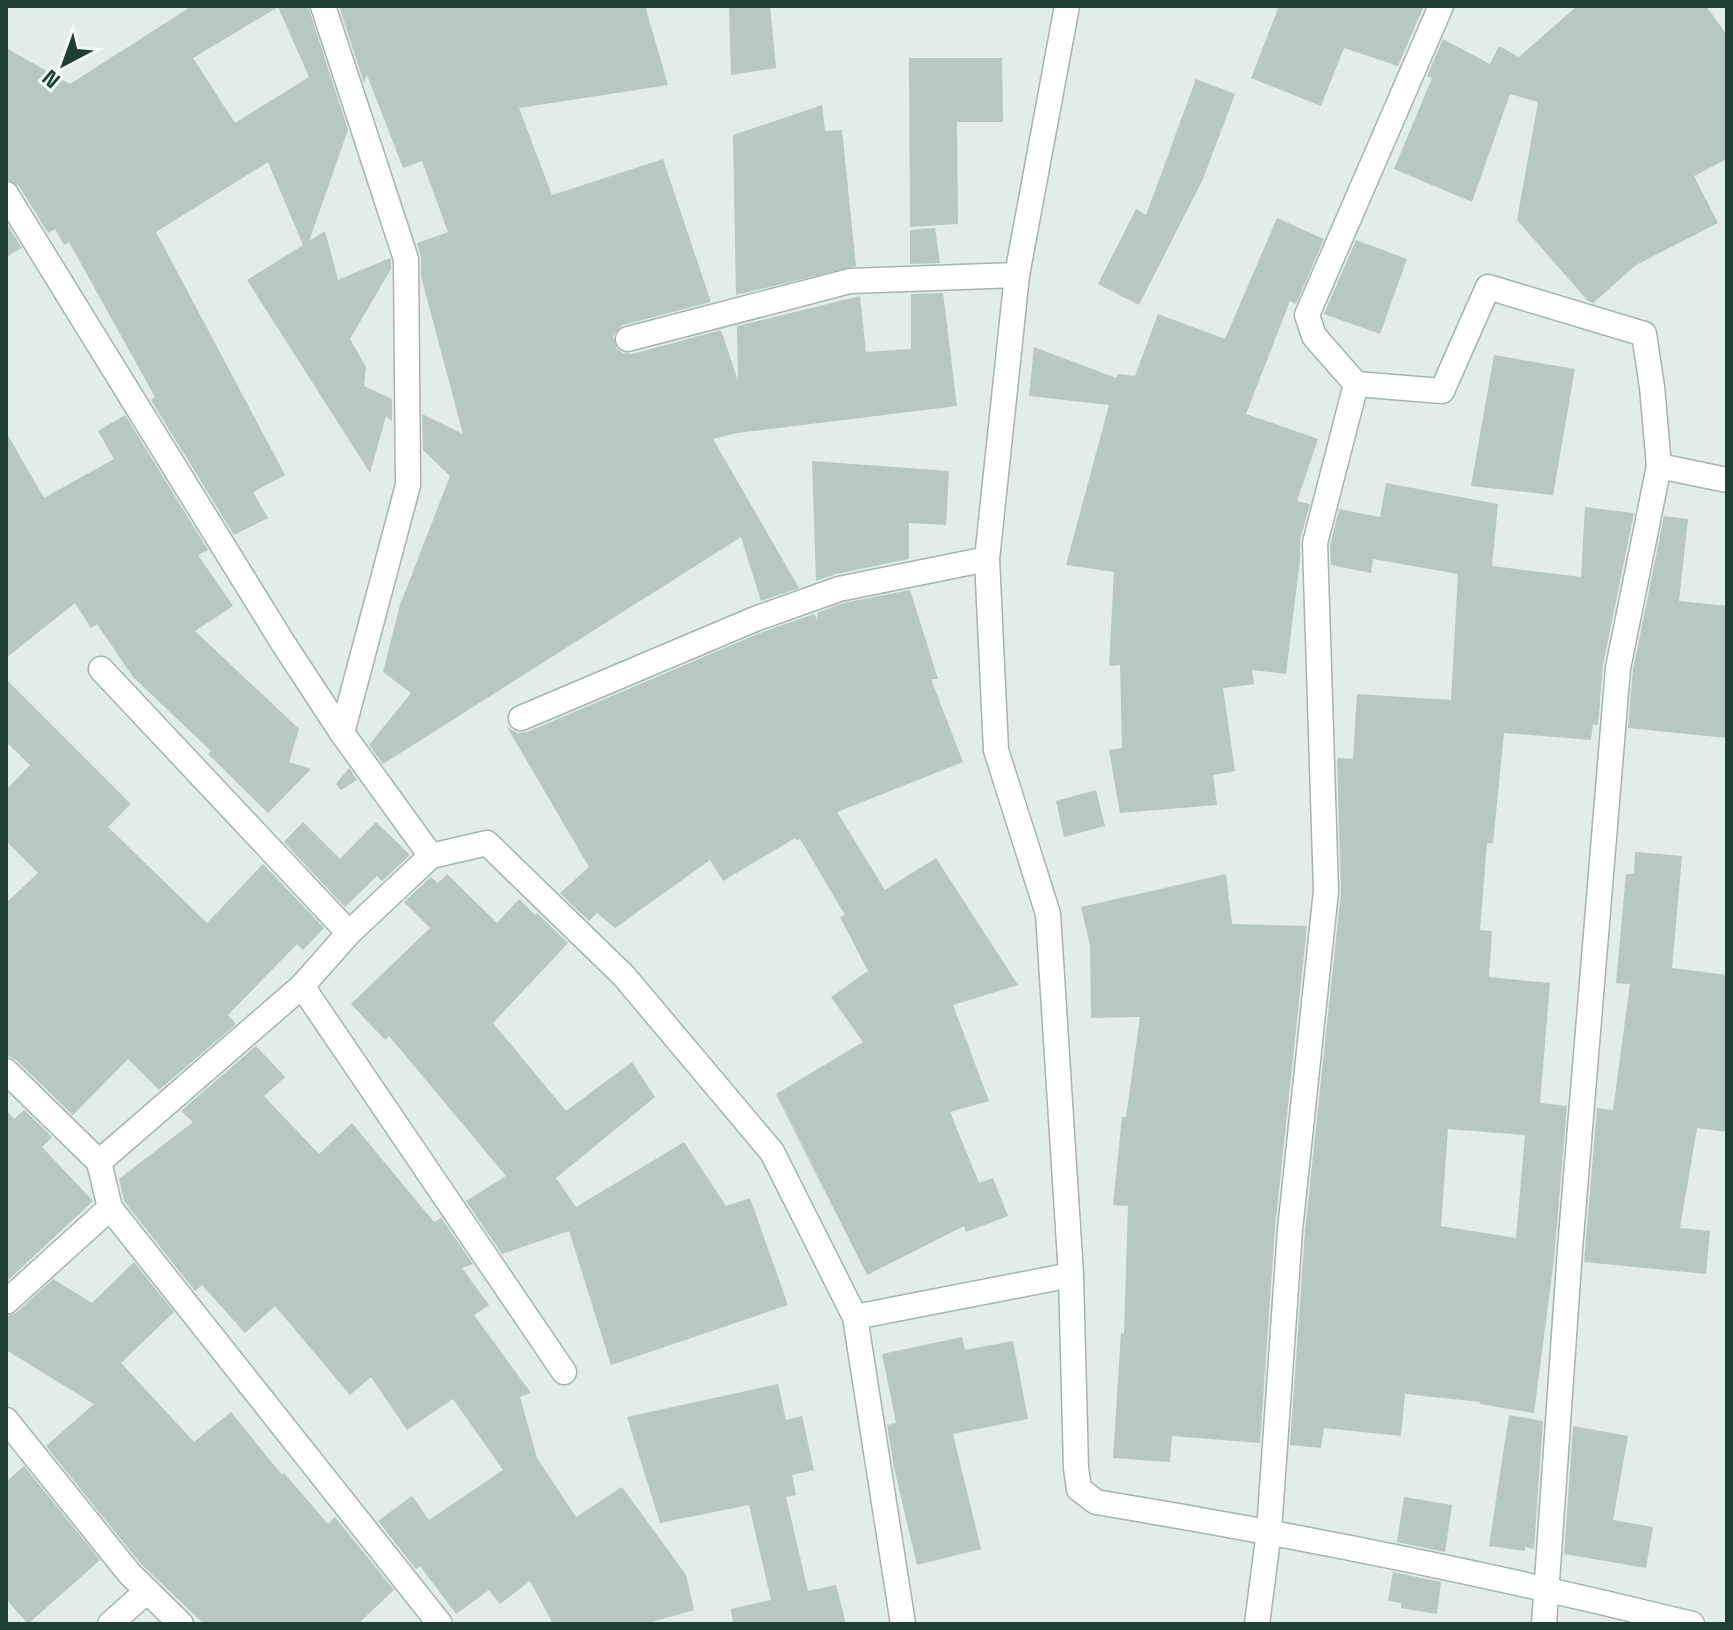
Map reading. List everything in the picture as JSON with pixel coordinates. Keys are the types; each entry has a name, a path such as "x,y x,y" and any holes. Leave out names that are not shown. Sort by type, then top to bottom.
{"street":[{"path":"323,6 406,259 408,485 342,733"},
{"path":"1067,6 1017,275 987,559 996,750 1048,914 1071,1275 1079,1489 1096,1502 1269,1531 1547,1588 1692,1624"},
{"path":"1441,6 1307,315 1314,336 1356,384 1442,391 1488,287 1644,334 1659,466 1618,668 1570,1249 1544,1624"},
{"path":"6,194 283,643 342,733 431,856"},
{"path":"628,339 850,281 1017,275"},
{"path":"1257,1624 1269,1531 1290,1230 1326,891 1315,543 1356,384"},
{"path":"1659,466 1727,480"},
{"path":"521,718 755,619 839,589 987,559"},
{"path":"101,669 349,933"},
{"path":"99,1162 302,986 349,933 431,856 487,843 624,976 772,1152 855,1317 903,1624"},
{"path":"302,986 564,1372"},
{"path":"6,1071 99,1162 110,1208 440,1624"},
{"path":"6,1302 110,1208"},
{"path":"855,1317 1071,1275"},
{"path":"6,1420 129,1573 181,1624"},
{"path":"110,1624 147,1591"}],"building":[{"path":"192,6 308,6 348,130 309,241 325,231 338,280 390,258 391,261 391,269 350,339 366,367 364,386 392,399 392,422 386,416 370,473 247,280 303,245 268,162 156,232 285,475 253,492 268,518 234,535 151,400 155,397 69,242 64,245 55,229 48,233 19,186 6,179 6,48 70,84","holes":["278,7 309,77 235,123 193,58"]},
{"path":"339,6 645,6 668,85 519,108 552,195 663,159 711,302 623,325 613,336 617,349 632,354 721,330 738,381 737,326 860,296 866,352 911,349 911,294 943,293 957,406 737,433 713,439 799,588 761,601 741,537 383,764 369,745 411,693 383,672 400,605 450,476 423,450 422,414 463,434 421,276 417,243 448,232 422,161 403,168 367,75 364,83"},
{"path":"729,6 770,6 776,68 731,75"},
{"path":"1279,6 1424,6 1398,66 1344,48 1321,106 1251,78"},
{"path":"1577,6 1706,6 1727,35 1727,159 1694,176 1718,223 1636,265 1593,303 1517,220 1538,102 1510,94 1472,202 1394,169 1432,78 1427,76 1443,39 1490,64 1499,46 1519,57"},
{"path":"909,58 1002,58 1003,122 957,122 958,224 910,227"},
{"path":"1196,79 1235,94 1203,179 1139,305 1098,284 1136,209 1146,215"},
{"path":"822,105 825,131 842,130 856,266 736,295 733,135"},
{"path":"1277,218 1324,239 1296,304 1290,301 1246,414 1318,439 1297,501 1310,504 1300,540 1286,674 1252,670 1254,684 1223,688 1235,771 1213,775 1217,805 1120,813 1109,750 1122,748 1120,665 1109,666 1114,572 1066,565 1109,405 1029,396 1034,347 1116,378 1118,374 1135,376 1158,314 1225,339"},
{"path":"6,223 22,248 6,257"},
{"path":"935,228 940,263 910,264 910,230"},
{"path":"1356,240 1407,259 1380,334 1324,314"},
{"path":"1494,355 1575,369 1553,495 1471,486"},
{"path":"125,415 208,550 198,555 233,606 195,631 299,729 289,762 311,769 268,813 208,754 211,751 133,677 97,624 91,628 75,603 6,658 6,432 44,498 114,459 98,431"},
{"path":"812,461 949,471 946,525 909,523 909,559 816,581"},
{"path":"1386,483 1498,504 1492,566 1581,577 1585,507 1634,513 1603,665 1598,725 1593,724 1591,740 1504,733 1493,843 1487,843 1480,930 1492,931 1489,977 1550,983 1540,1103 1567,1106 1554,1259 1534,1413 1480,1402 1405,1394 1401,1436 1324,1428 1321,1448 1290,1445 1305,1231 1341,892 1337,758 1353,759 1357,694 1451,700 1458,574 1373,559 1371,573 1331,565 1330,545 1339,509 1380,517","holes":["1448,1129 1525,1135 1516,1238 1441,1226"]},
{"path":"1664,516 1688,519 1679,601 1727,606 1727,738 1628,728 1633,670"},
{"path":"910,590 938,679 931,679 963,762 837,812 885,890 936,858 1018,985 953,1005 989,1101 950,1112 979,1183 993,1178 1008,1216 966,1232 964,1226 867,1275 776,1094 863,1042 831,997 868,971 840,917 845,915 800,839 795,838 723,881 710,860 615,928 597,913 589,921 560,893 589,867 507,727 518,733 527,732 760,633 814,614 818,621 817,613 843,603"},
{"path":"6,679 131,804 108,827 207,923 263,864 324,928 303,950 297,944 228,1015 236,1024 159,1090 128,1059 73,1115 16,1060 6,1055 6,903 38,873 6,841 6,790 30,765 6,742"},
{"path":"349,768 357,780 341,790 336,784"},
{"path":"1096,790 1105,826 1064,837 1056,801"},
{"path":"303,822 340,859 376,822 410,855 382,881 377,876 345,907 284,842"},
{"path":"1635,852 1682,856 1672,968 1727,975 1727,1132 1697,1128 1680,1228 1710,1231 1706,1274 1584,1262 1597,1108 1613,1110 1630,984 1616,983 1626,874 1634,874"},
{"path":"447,874 497,923 519,899 568,943 493,1023 566,1111 632,1062 655,1097 556,1178 576,1207 684,1142 726,1206 750,1198 788,1305 611,1365 569,1231 502,1254 466,1201 506,1176 389,1036 385,1040 351,1004 430,928 404,902 431,877 438,883"},
{"path":"1226,874 1232,924 1307,926 1275,1228 1260,1443 1172,1436 1170,1462 1113,1458 1121,1333 1124,1334 1128,1206 1113,1205 1122,1117 1126,1117 1140,1017 1091,1018 1090,945 1081,907"},
{"path":"256,1046 285,1077 264,1096 319,1154 352,1123 434,1222 441,1218 473,1264 462,1268 489,1305 474,1315 531,1393 520,1397 537,1458 576,1517 622,1487 686,1575 694,1610 645,1624 553,1624 530,1581 500,1604 489,1590 456,1614 420,1566 416,1569 378,1521 412,1496 429,1520 503,1470 453,1399 407,1430 371,1377 350,1395 275,1306 245,1333 202,1285 195,1291 124,1201 119,1179 193,1122 181,1111"},
{"path":"6,1110 14,1119 24,1110 52,1137 42,1147 93,1201 6,1282"},
{"path":"134,1262 174,1312 121,1363 194,1442 231,1412 282,1475 284,1473 328,1524 335,1517 394,1590 358,1624 204,1624 140,1563 46,1446 94,1404 6,1350 6,1317 16,1313 53,1279 92,1303"},
{"path":"962,1337 965,1350 1013,1341 1028,1419 953,1434 981,1549 917,1565 894,1468 887,1425 896,1423 882,1354"},
{"path":"778,1384 786,1420 802,1416 814,1470 792,1475 796,1495 786,1497 808,1591 836,1585 846,1624 733,1624 731,1609 771,1600 749,1505 660,1523 627,1417"},
{"path":"1509,1415 1543,1421 1534,1549 1525,1547 1525,1551 1489,1546"},
{"path":"1573,1426 1628,1436 1613,1520 1653,1527 1646,1568 1564,1554"},
{"path":"24,1466 100,1560 28,1624 6,1599 6,1482"},
{"path":"1404,1497 1452,1505 1445,1552 1397,1542"},
{"path":"1393,1572 1441,1582 1437,1614 1401,1608 1401,1603 1388,1601"}]}
